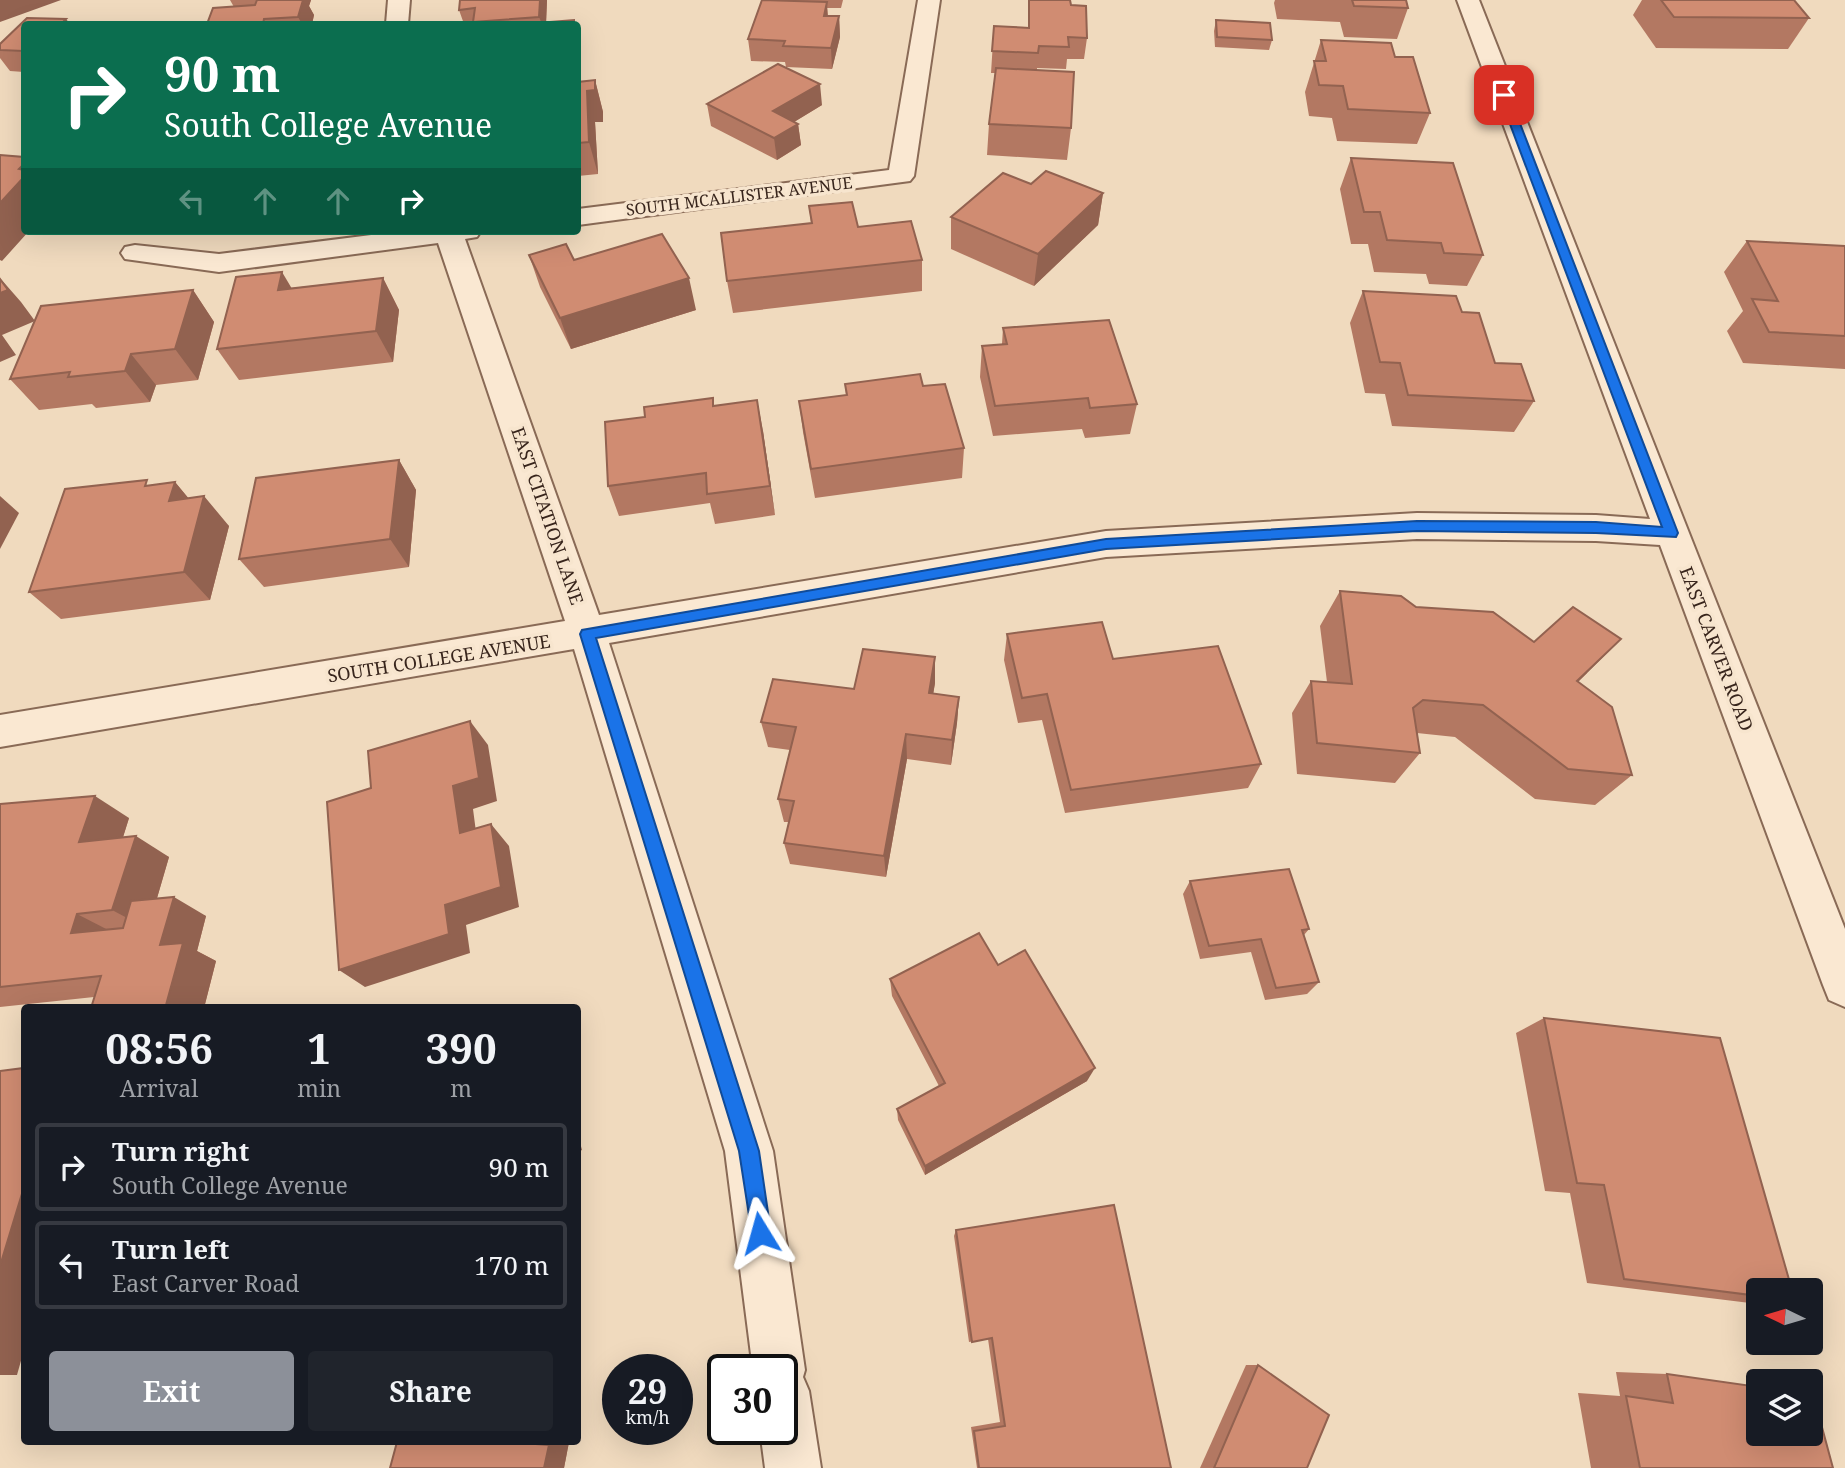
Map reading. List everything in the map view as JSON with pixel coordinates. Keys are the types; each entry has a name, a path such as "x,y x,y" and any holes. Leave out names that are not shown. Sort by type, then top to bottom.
{"street":[{"path":"397,21 399,0"},
{"name":"SOUTH MCALLISTER AVENUE","path":"581,217 901,176 929,0"},
{"name":"EAST CARVER ROAD","path":"1468,0 1671,533 1843,967"},
{"path":"135,253 219,263 432,235"},
{"name":"EAST CITATION LANE","path":"456,235 587,634 749,1151 777,1354"},
{"name":"SOUTH COLLEGE AVENUE","path":"0,731 587,634 1106,544 1417,526 1596,528 1671,533"},
{"path":"790,1445 793,1468"}],"building":[{"path":"257,0 303,0 298,17 264,21 208,21 213,8 255,5"},
{"path":"460,0 540,0 539,17 473,21 475,8 459,10"},
{"path":"762,0 827,2 824,16 839,16 831,48 783,46 785,41 748,39"},
{"path":"1029,0 1070,0 1071,5 1086,6 1087,38 1068,37 1069,47 1039,46 1038,53 992,51 994,26 1029,28"},
{"path":"1352,0 1406,0 1408,8 1354,6"},
{"path":"1661,0 1794,0 1809,18 1674,17"},
{"path":"27,18 66,19 64,21 24,21"},
{"path":"1216,20 1270,23 1272,40 1217,37"},
{"path":"21,24 21,51 0,50 0,44"},
{"path":"1321,40 1391,43 1395,57 1413,57 1430,113 1348,109 1343,86 1319,85 1314,61 1326,61"},
{"path":"778,64 820,84 773,111 798,124 774,138 707,104"},
{"path":"996,68 1074,72 1071,128 989,124"},
{"path":"595,80 595,90 587,91 589,142 581,143 581,82"},
{"path":"0,155 21,157 21,180 0,203"},
{"path":"1351,158 1453,163 1483,255 1444,253 1441,243 1387,240 1380,212 1364,212"},
{"path":"1046,171 1103,193 1038,254 951,217 1003,173 1031,184"},
{"path":"852,202 858,227 911,221 922,260 727,281 721,233 812,223 809,206"},
{"path":"662,234 689,278 560,318 529,255 566,244 574,260"},
{"path":"1747,241 1845,246 1845,336 1769,332 1752,299 1778,301"},
{"path":"282,272 278,290 383,278 376,331 217,349 236,277"},
{"path":"0,279 8,290 0,293"},
{"path":"193,290 175,349 131,354 125,371 68,377 70,372 10,379 41,306"},
{"path":"1363,291 1456,296 1462,312 1479,313 1495,363 1521,364 1534,401 1408,395 1400,363 1380,362"},
{"path":"1109,320 1137,404 1090,408 1088,398 995,406 982,346 1007,344 1003,328"},
{"path":"920,374 923,386 945,384 964,448 811,469 799,401 847,395 845,384"},
{"path":"713,398 713,406 757,400 770,486 707,494 706,473 608,486 605,422 645,417 644,407"},
{"path":"399,460 390,539 239,559 256,478"},
{"path":"147,480 145,486 175,482 169,501 204,496 184,572 29,592 65,489"},
{"path":"1340,591 1401,596 1416,607 1493,612 1534,642 1573,607 1621,639 1577,681 1612,707 1632,775 1568,769 1483,705 1423,700 1413,708 1420,753 1317,743 1311,681 1352,684"},
{"path":"1102,622 1113,659 1218,646 1261,764 1071,790 1047,694 1022,698 1007,634"},
{"path":"863,649 935,657 929,693 959,697 952,740 906,734 884,856 784,843 794,801 778,799 796,727 761,722 773,679 854,689"},
{"path":"470,721 479,778 453,786 460,833 491,824 501,887 445,905 449,934 339,970 327,802 371,788 368,751"},
{"path":"95,796 79,842 136,836 112,910 77,914 71,933 123,928 131,901 174,897 160,945 183,943 166,1004 92,1004 101,976 0,987 0,804"},
{"path":"1289,869 1309,929 1302,930 1319,982 1276,988 1261,939 1209,946 1190,881"},
{"path":"979,933 998,965 1025,950 1095,1068 925,1166 897,1109 945,1083 890,979"},
{"path":"1544,1018 1720,1038 1789,1278 1746,1278 1746,1294 1624,1279 1604,1185 1577,1183"},
{"path":"21,1068 21,1197 0,1266 0,1071"},
{"path":"1114,1205 1171,1468 979,1468 974,1431 1005,1426 992,1338 972,1342 956,1230"},
{"path":"1258,1365 1329,1415 1307,1468 1214,1468"},
{"path":"1667,1374 1746,1385 1746,1446 1823,1446 1823,1431 1833,1468 1640,1468 1626,1396 1673,1403"},
{"path":"396,1445 549,1445 544,1468 390,1468"}],"route":[{"path":"760,1233 749,1151 587,634 1106,544 1417,526 1596,528 1671,533 1504,95"}]}
